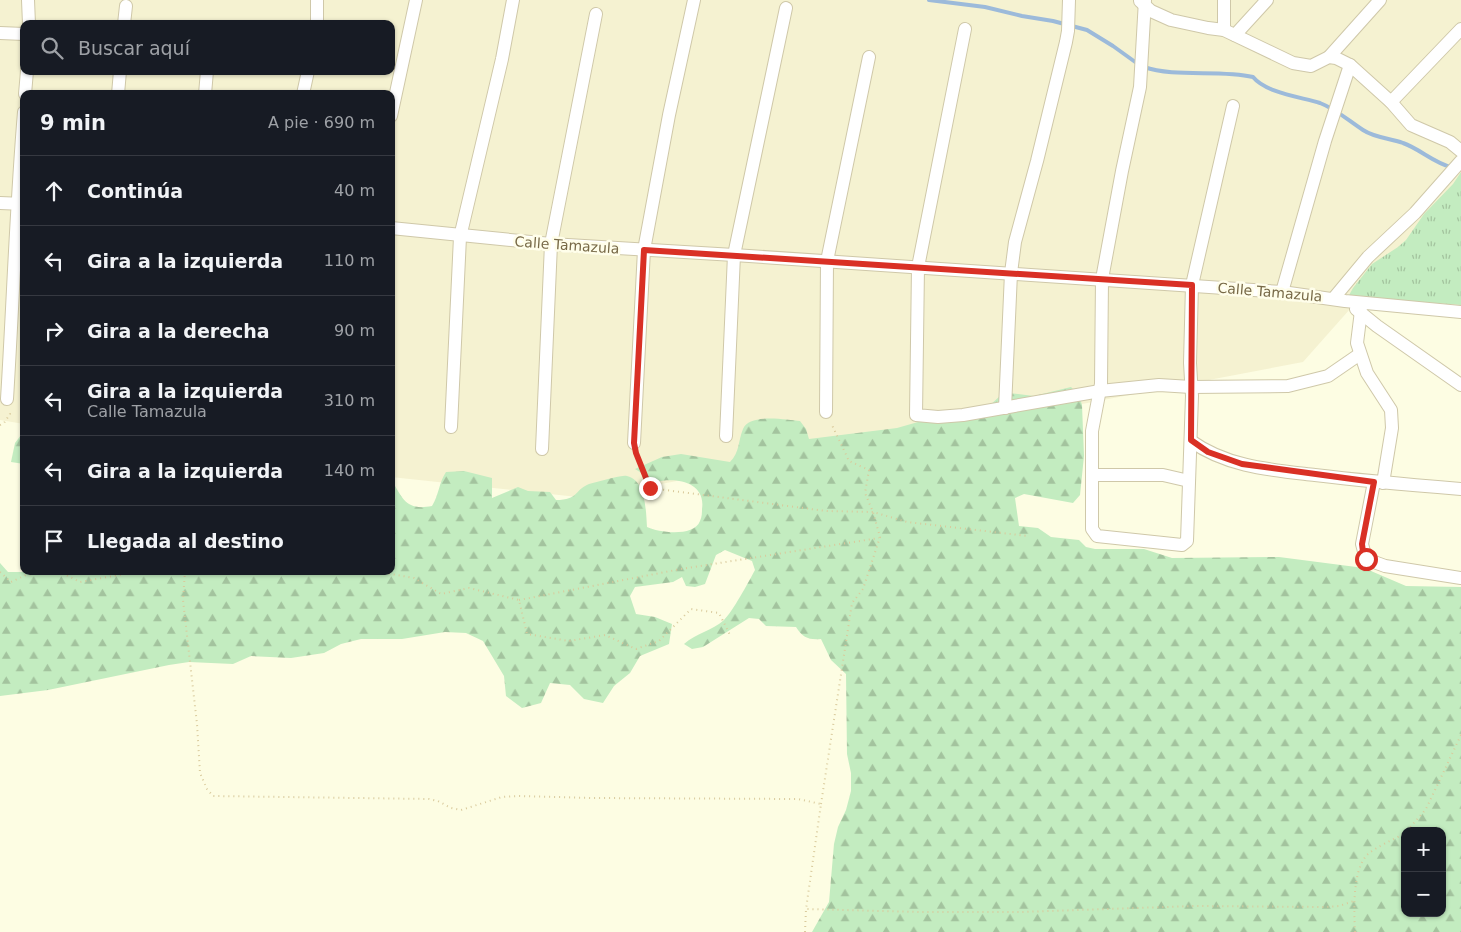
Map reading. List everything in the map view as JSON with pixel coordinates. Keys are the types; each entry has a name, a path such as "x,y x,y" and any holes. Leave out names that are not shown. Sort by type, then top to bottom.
{"street":[{"path":"28,0 29,20"},
{"path":"317,0 317,20"},
{"path":"395,97 416,0"},
{"path":"451,427 460,236 502,59 513,0"},
{"path":"634,443 644,250 669,115 694,0"},
{"path":"1005,408 1015,242 1037,161 1067,36 1069,0"},
{"path":"1224,0 1230,32"},
{"path":"1230,32 1267,0"},
{"path":"1143,2 1151,11 1171,20 1230,32 1293,63 1310,66 1329,57 1380,0"},
{"path":"1143,2 1140,87 1102,279 1100,391 1093,424 1092,529 1097,536 1182,545 1187,541 1191,440 1192,285 1233,106"},
{"path":"124,20 126,6"},
{"path":"726,436 734,255 786,8"},
{"path":"542,449 551,244 596,14"},
{"path":"965,29 918,267 916,415 938,417 963,415 1100,391 1159,385 1191,387 1288,386 1328,376 1360,354"},
{"path":"1391,102 1461,29"},
{"path":"0,33 20,34"},
{"path":"826,412 827,262 868,57"},
{"path":"1329,57 1336,58 1350,65 1391,102 1411,125 1450,142 1461,150"},
{"path":"1282,292 1325,140 1350,65"},
{"path":"25,90 27,75"},
{"path":"118,90 120,75"},
{"path":"205,90 207,75"},
{"path":"304,90 307,75"},
{"path":"1461,161 1415,213 1368,258 1339,300 1360,311 1377,326 1461,386"},
{"path":"0,203 20,204 7,399"},
{"name":"Calle Tamazula","path":"395,228 551,244 1282,292 1339,300 1461,312"},
{"path":"1360,311 1357,343 1360,354 1367,373 1391,410 1392,428 1362,544 1363,552 1366,559 1385,566 1461,578"},
{"path":"1191,440 1208,452 1242,464 1378,483 1461,489"},
{"path":"1092,476 1164,475 1189,481"}],"path":[{"path":"0,425 4,423 10,414 7,399"},
{"path":"805,932 806,908 852,603 863,589 880,538 873,512 865,493 869,470 849,461 826,412"},
{"path":"634,443 650,488 826,511 873,512 907,522 1028,536"},
{"path":"395,575 414,578 441,594 469,588 519,600 681,568 880,538"},
{"path":"0,572 10,582 26,575"},
{"path":"66,575 80,582 119,575"},
{"path":"185,575 183,600 197,724 200,773 207,789 213,796 429,799 461,810 489,800 518,796 798,799 821,804"},
{"path":"519,600 527,634 569,641 605,635 636,649 659,641 691,609 719,613 730,634"},
{"path":"1411,827 1426,808 1461,735"},
{"path":"1355,932 1354,902 1360,866 1363,860 1373,851 1401,836"},
{"path":"806,908 919,912 1021,912 1194,906 1326,907 1354,902"}],"shaded area":[{"path":"0,0 1461,0 1461,184 1303,362 587,498 395,477 395,90 20,90 20,423 0,420"}],"green space":[{"path":"1461,172 1461,305 1348,297 1372,264 1406,240 1424,214 1453,184"},
{"path":"1071,387 1079,395 1082,405 1084,456 1080,495 1073,503 1024,494 1015,498 1019,526 1038,528 1051,537 1079,540 1086,547 1095,549 1144,549 1172,558 1279,557 1364,568 1406,586 1461,587 1461,932 812,932 829,902 834,844 851,791 851,773 847,754 846,674 831,660 821,639 807,637 801,634 796,627 766,626 759,619 749,618 703,647 692,649 684,644 714,627 728,616 755,570 752,561 725,550 716,555 705,584 695,587 686,586 682,577 673,582 635,587 630,596 636,614 655,617 672,624 669,644 640,656 630,673 614,686 603,703 584,699 570,685 550,683 541,703 522,708 506,696 504,676 483,641 466,633 445,632 402,639 361,639 341,644 324,653 291,658 251,656 233,664 189,662 48,690 0,696 0,563 8,572 20,572 20,575 395,575 395,486 402,498 411,505 416,507 432,506 446,472 464,471 492,478 492,498 518,487 528,491 550,492 556,500 573,497 584,486 589,484 627,476 638,484 644,497 647,527 660,531 684,532 697,526 701,519 702,500 699,493 694,487 680,481 656,482 635,469 662,457 681,454 730,462 737,450 743,429 747,424 760,419 800,421 806,429 809,439 897,428 925,420 987,408 1001,395 1009,393 1034,396"},
{"path":"20,436 20,463 11,462 15,443"}],"waterway":[{"path":"929,0 985,7 1087,30 1138,64"},
{"path":"1144,67 1169,72 1253,77 1275,91 1320,103 1368,133 1403,143 1451,167"}],"route":[{"path":"650,488 634,443 644,250 1192,285 1190,347 1191,440 1208,452 1242,464 1266,469 1374,482 1362,544 1366,559"}]}
